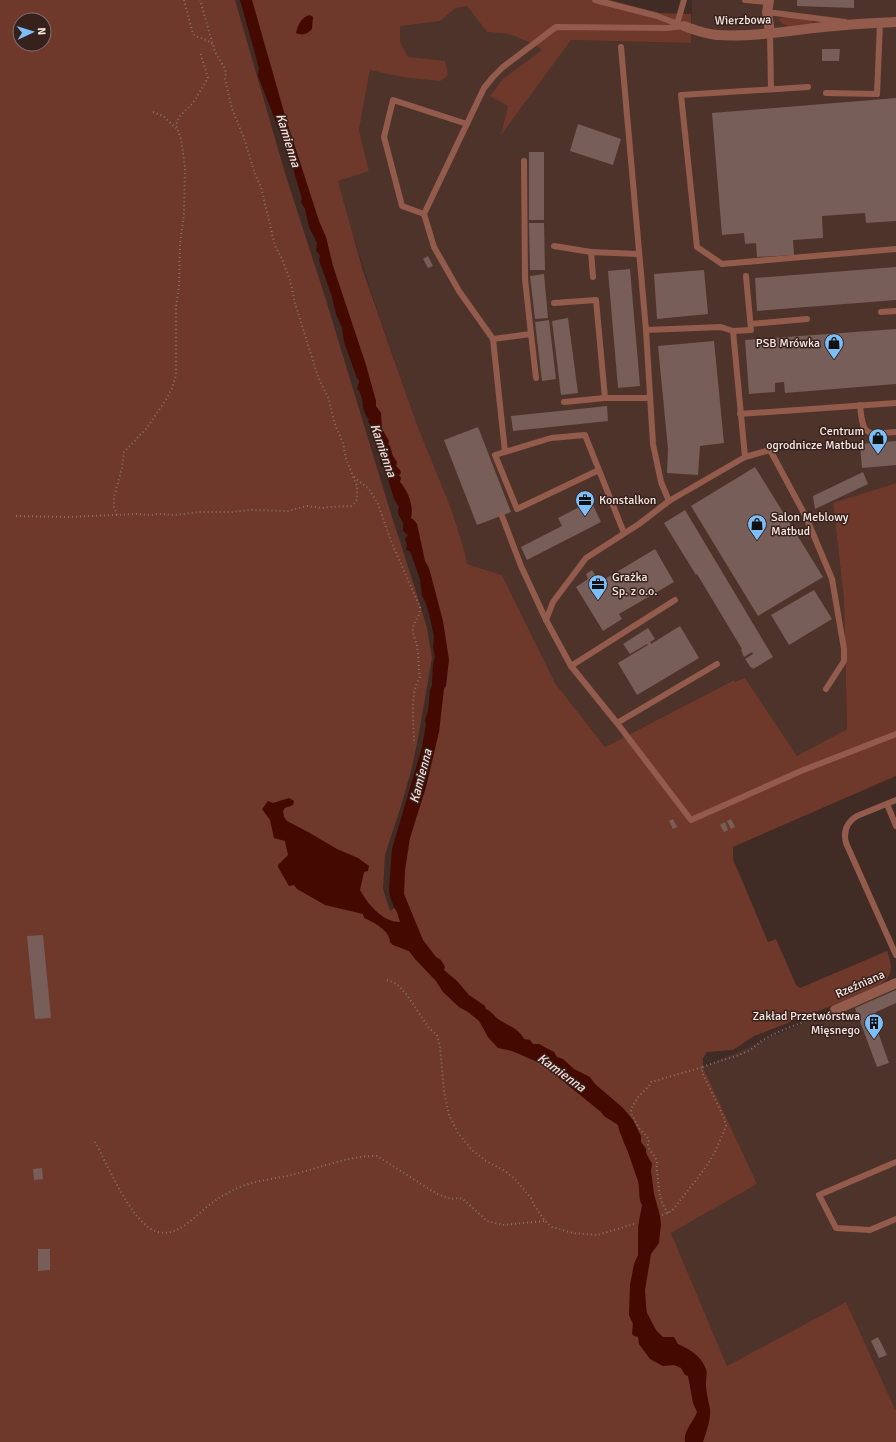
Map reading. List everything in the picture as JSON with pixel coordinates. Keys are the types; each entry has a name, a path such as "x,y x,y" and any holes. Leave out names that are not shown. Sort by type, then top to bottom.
{"street":[{"path":"768,5 770,33"},
{"name":"Wierzbowa","path":"681,25 716,35 770,33 820,23 858,24 896,22"},
{"name":"Rzeźniana","path":"836,1010 896,983"}],"lane":[{"name":"Wierzbowa","path":"595,0 657,16 681,25"},
{"path":"505,452 493,339 459,291 434,247 424,214 484,88 503,67 556,27 667,28 681,25 684,0"},
{"path":"745,0 768,5 820,23"},
{"path":"826,93 878,94 880,23"},
{"path":"770,33 771,89"},
{"path":"621,47 638,254 646,330 654,450 662,482 669,501"},
{"path":"808,87 681,95 697,247 722,264 896,249"},
{"path":"424,214 402,206 384,137 393,100 467,124"},
{"path":"524,161 525,279 536,378"},
{"path":"554,246 591,252 638,254"},
{"path":"591,252 593,277"},
{"path":"646,330 721,327 733,332 751,330 746,276"},
{"path":"554,303 596,300 605,398"},
{"path":"881,312 896,311"},
{"path":"751,324 807,319"},
{"path":"733,332 745,457"},
{"path":"493,339 531,334"},
{"path":"564,402 605,398 650,398"},
{"path":"740,414 896,402"},
{"path":"860,405 862,426 864,430 873,434 896,432"},
{"path":"599,470 516,509 495,455 551,438 585,435 599,470 624,533"},
{"path":"546,620 553,602 586,558 669,501 745,457 770,450 806,517 832,578 844,649 844,661 826,689"},
{"path":"502,516 520,566 546,620 571,666 617,723 691,820 801,771 896,734"},
{"path":"571,666 675,600"},
{"path":"617,723 717,664"},
{"path":"896,800 857,816 851,820 847,826 844,837 896,955"},
{"path":"887,804 896,826"},
{"path":"896,1162 819,1195 836,1228 870,1230 896,1219"}],"path":[{"path":"184,0 193,34 197,37 207,39 213,45"},
{"path":"16,516 69,517 162,514 175,515 199,512 232,512 251,510 288,511 307,506 322,508 337,506 346,507 351,506 357,499 357,486 346,459 343,443 334,422 329,399 318,377 295,304 290,280 275,246 261,187 255,174 249,151 232,109 225,79 226,73 213,45 200,0"},
{"path":"176,128 179,117 193,103 208,78 200,52"},
{"path":"116,515 114,508 114,497 122,468 124,452 147,428 167,398 176,375 176,307 179,286 180,244 184,213 185,168 181,139 176,128 163,116 152,112"},
{"path":"353,476 369,489 378,504 391,541 420,608 420,612 413,624 420,677 413,703 414,744"},
{"path":"387,980 396,984 407,995 429,1028 437,1035 440,1046 444,1091 449,1115 458,1133 476,1154 505,1171 515,1179 531,1198 545,1221 552,1227 596,1235 634,1224"},
{"path":"668,1213 661,1203 659,1176 655,1155 648,1145 649,1139 639,1128 631,1112 631,1109 638,1097 651,1082 703,1067 751,1050 763,1039 792,1026 836,1010"},
{"path":"662,1215 672,1211 678,1205 706,1167 715,1152 726,1126 724,1118 702,1072 703,1067"},
{"path":"95,1142 130,1208 143,1224 164,1234 178,1230 212,1203 236,1188 254,1182 292,1175 353,1158 377,1156 437,1194 451,1199 460,1198 488,1222 503,1225 545,1221"}],"shaded area":[{"path":"0,0 235,0 285,173 326,300 427,628 432,658 417,744 401,806 385,855 383,889 390,911 402,903 399,878 442,642 249,0 610,0 660,13 691,14 691,43 571,40 501,135 508,106 490,96 502,80 542,50 534,44 509,34 487,32 467,6 456,8 440,21 400,26 400,42 408,57 445,61 448,74 440,81 402,77 370,70 359,130 369,171 338,181 363,271 416,422 452,511 467,564 502,575 555,683 605,747 734,680 735,682 745,678 797,756 847,729 844,600 833,503 896,483 896,776 733,847 733,859 768,942 776,939 796,985 800,988 887,951 891,965 890,973 881,984 836,1004 754,1036 733,1050 707,1052 703,1058 703,1067 757,1184 671,1233 727,1366 846,1302 896,1409 896,1442 0,1442"},
{"path":"692,0 896,0 896,483 833,504 844,600 847,729 797,756 745,678 735,682 733,680 605,747 555,683 502,575 467,564 452,511 416,422 369,286 337,181 369,171 359,130 380,17 467,6 487,32 509,34 534,44 571,40 691,43"},
{"path":"783,17 810,20 815,24 800,26 785,25 778,19"},
{"path":"896,983 895,1410 846,1302 727,1366 671,1233 757,1184 703,1067"}],"water":[{"name":"Kamienna","path":"240,0 252,0 286,119 319,221 326,237 333,266 366,365 376,406 381,413 382,429 389,441 388,444 397,462 396,466 400,470 400,482 410,499 412,509 411,518 417,524 425,561 429,568 443,621 449,660 446,686 444,689 439,732 426,787 410,838 405,870 404,894 423,940 436,957 441,960 445,967 444,970 457,981 469,995 485,1006 486,1009 498,1019 516,1030 524,1039 530,1040 533,1044 539,1044 554,1052 557,1057 563,1059 574,1069 590,1077 595,1084 623,1108 633,1120 641,1136 641,1142 646,1149 646,1153 652,1164 651,1171 654,1194 661,1224 659,1243 651,1254 645,1290 647,1313 656,1330 663,1337 674,1337 678,1344 690,1350 697,1356 705,1367 707,1373 706,1388 710,1417 703,1442 685,1442 687,1430 697,1412 693,1403 688,1376 685,1375 681,1368 674,1365 663,1366 650,1359 639,1344 638,1337 632,1334 633,1324 629,1315 630,1285 634,1264 638,1255 638,1227 642,1205 638,1181 618,1125 604,1116 542,1064 512,1051 498,1048 488,1037 479,1021 459,1007 443,992 436,981 409,951 393,945 381,927 364,918 363,914 325,905 297,889 294,885 289,886 278,867 278,865 288,855 285,841 274,838 270,820 262,809 268,801 273,803 289,798 294,801 293,805 285,808 283,811 284,817 287,821 337,849 358,858 369,866 368,871 364,872 360,890 371,906 382,916 393,921 400,922 390,897 389,889 392,849 422,747 435,657 433,648 434,636 429,614 422,596 420,579 410,551 406,550 407,545 405,539 408,535 403,531 403,523 398,512 399,507 394,499 385,469 381,465 380,455 374,436 370,432 371,427 368,421 369,420 365,414 363,402 357,389 359,380 344,342 342,328 319,260 320,256 316,250 317,243 309,227 305,209 301,202 302,199 291,161 258,76 259,68"},
{"path":"310,15 313,17 312,29 305,34 296,33 302,19"}],"building":[{"path":"797,0 854,0 854,8 797,6"},
{"path":"822,49 840,49 839,61 822,61"},
{"path":"896,98 896,221 866,223 865,213 822,216 823,238 793,240 794,255 757,257 756,243 745,244 744,233 722,235 712,113"},
{"path":"578,124 621,139 613,165 570,151"},
{"path":"529,152 544,152 544,220 529,220"},
{"path":"529,223 544,223 545,270 530,270"},
{"path":"428,256 433,266 428,268 423,259"},
{"path":"896,267 896,300 757,311 755,278"},
{"path":"630,269 640,386 618,388 608,271"},
{"path":"704,270 708,314 657,319 654,274"},
{"path":"544,274 548,318 535,319 530,276"},
{"path":"568,318 578,393 561,395 552,321"},
{"path":"549,320 556,379 542,381 535,322"},
{"name":"PSB Mrówka","path":"896,329 896,384 785,393 784,382 775,383 775,392 749,394 745,340"},
{"path":"714,341 724,443 700,446 698,475 667,473 668,449 658,346"},
{"path":"607,406 608,421 513,431 511,416"},
{"path":"478,427 511,512 477,525 444,440"},
{"name":"Centrum ogrodnicze Matbud","path":"896,441 896,465 862,468 860,444"},
{"name":"Salon Meblowy Matbud","path":"755,467 823,577 758,616 691,506"},
{"path":"863,472 868,484 815,509 813,496"},
{"path":"591,501 601,522 527,560 521,547 562,526 558,518"},
{"path":"685,510 773,657 753,669 745,659 753,654 752,652 744,657 741,650 742,649 697,574 696,575 664,523"},
{"path":"655,549 674,582 619,614 622,619 603,631 576,587 588,579 586,574 592,570 600,582"},
{"path":"814,590 832,619 789,645 771,615"},
{"path":"680,626 699,658 637,695 618,663 648,645 647,644 630,654 623,644 648,628 655,639 650,642 651,644"},
{"path":"673,819 677,827 673,829 669,821"},
{"path":"731,819 735,827 731,829 727,821"},
{"path":"725,822 728,830 724,832 720,825"},
{"path":"43,935 51,1018 35,1019 27,936"},
{"name":"Zakład Przetwórstwa Mięsnego","path":"896,990 896,1003 876,1012 873,1018 889,1063 877,1067 855,1008"},
{"path":"42,1168 43,1179 34,1180 33,1169"},
{"path":"38,1249 50,1249 50,1270 38,1271"},
{"path":"878,1337 887,1355 879,1358 871,1341"}],"place":[{"name":"PSB Mrówka","path":"834,360"},
{"name":"Centrum ogrodnicze Matbud","path":"878,455"},
{"name":"Konstalkon","path":"585,517"},
{"name":"Salon Meblowy Matbud","path":"757,541"},
{"name":"Grażka Sp. z o.o.","path":"598,601"},
{"name":"Zakład Przetwórstwa Mięsnego","path":"874,1040"}]}
